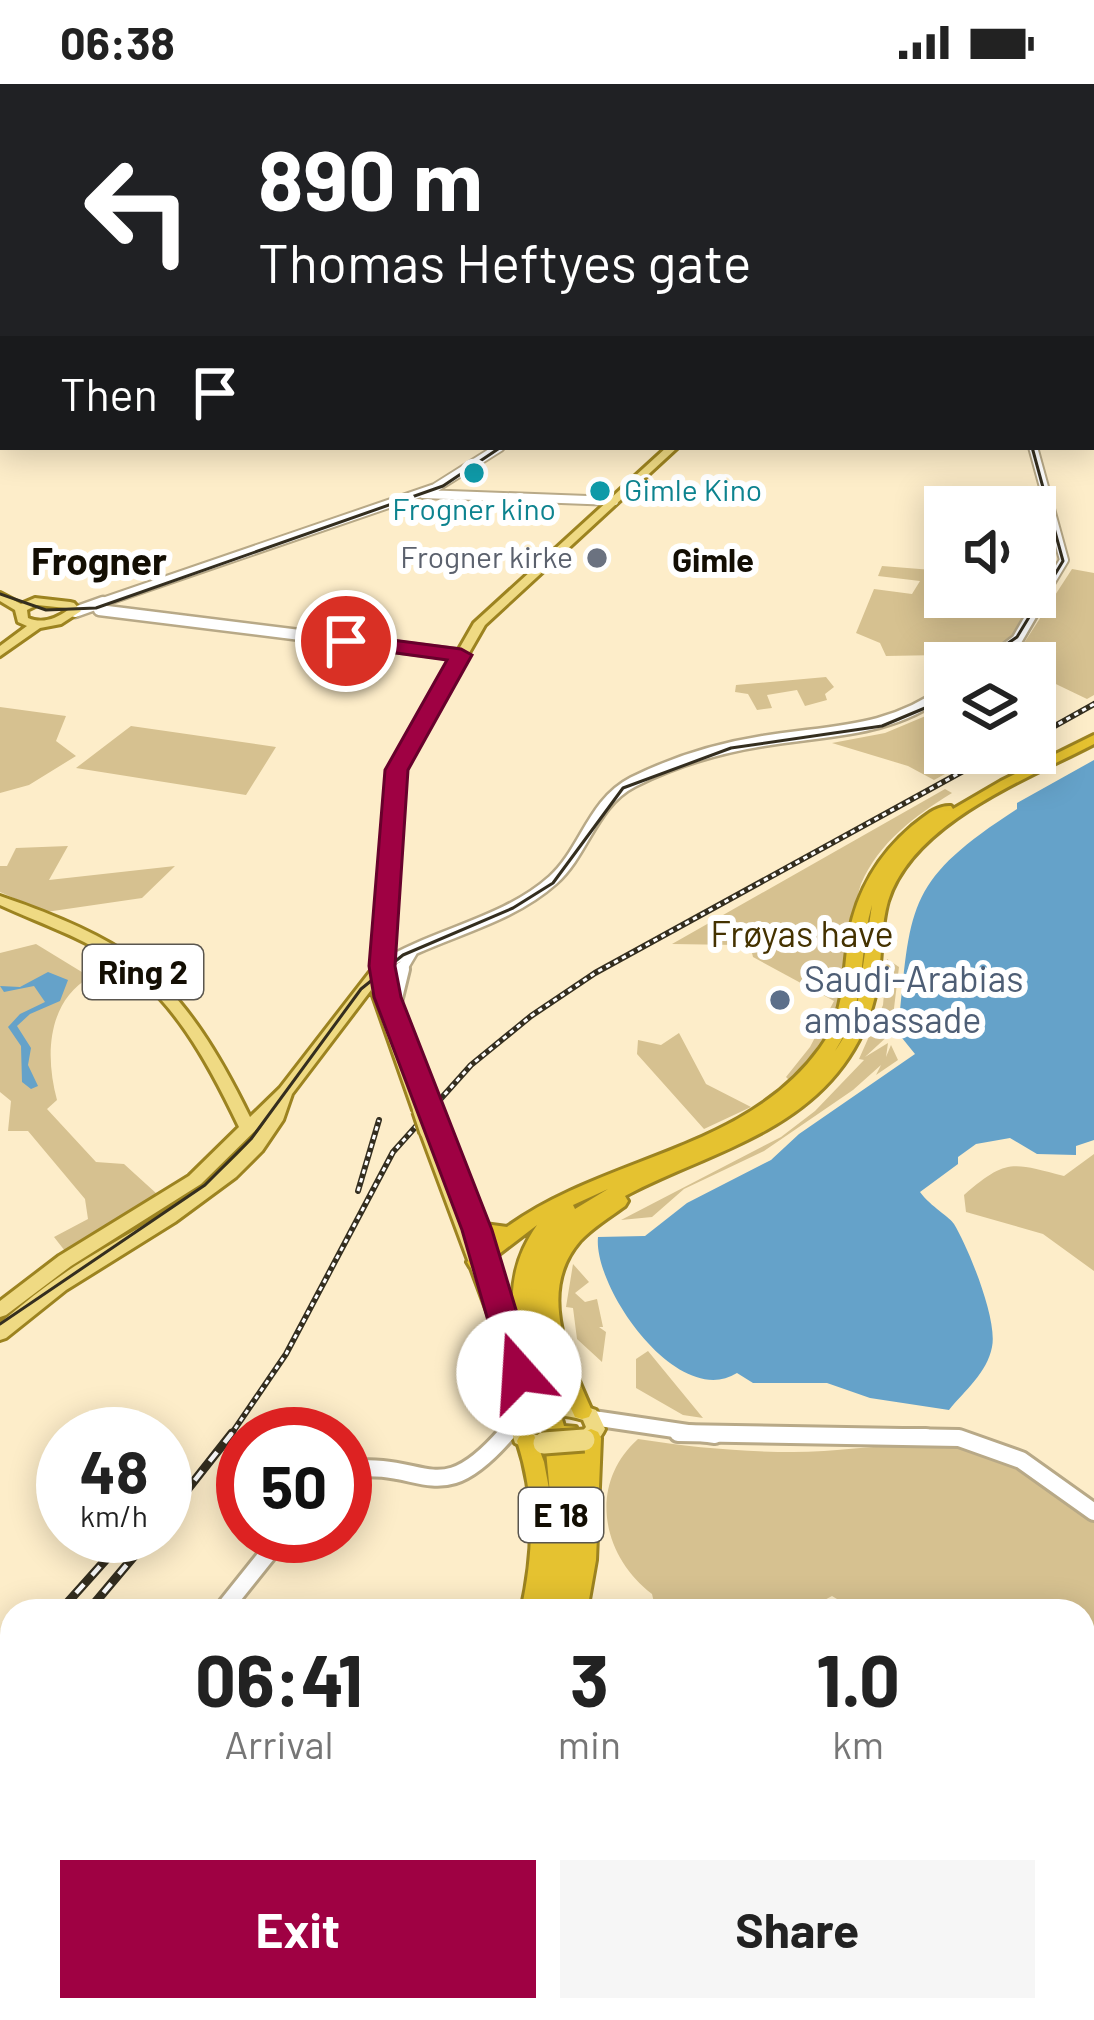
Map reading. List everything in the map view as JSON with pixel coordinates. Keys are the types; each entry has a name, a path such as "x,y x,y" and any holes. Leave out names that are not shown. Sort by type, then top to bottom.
{"highway":[{"name":"E 18","path":"564,1599 574,1530 573,1419 521,1310 523,1268 552,1220 597,1189 743,1122 799,1083 829,1048 846,1014 863,908 892,855 929,820 958,801 1094,728"},
{"path":"578,1599 585,1560 573,1419 549,1323 549,1283 569,1242 635,1186 754,1132 812,1090 842,1056 861,1018 878,911 904,860 953,817 1094,739"},
{"path":"481,1259 556,1204 597,1189"},
{"path":"477,1230 511,1234"},
{"name":"E 18","path":"550,1599 559,1556 573,1419"},
{"path":"526,1433 542,1508 542,1554 534,1599"}],"main road":[{"path":"526,1433 519,1373 386,1003 382,966 396,770 480,623 670,450"},
{"path":"0,592 24,614 75,609"},
{"path":"24,614 75,609"},
{"path":"0,652 24,614"},
{"name":"Ring 2","path":"0,900 99,944 148,977 257,1126"},
{"path":"361,988 383,947"},
{"path":"0,1310 55,1268 195,1180 257,1126 281,1112 285,1092 382,966"},
{"path":"349,1004 386,1003"},
{"path":"0,1333 52,1290 205,1191 257,1126"},
{"path":"433,1126 477,1230 481,1259"},
{"path":"519,1373 532,1390 573,1419"},
{"path":"526,1433 573,1419"},
{"path":"526,1433 573,1419"}],"street":[{"path":"95,608 420,494 450,482 496,450"},
{"path":"1014,642 1064,560 1036,450"},
{"path":"420,494 614,501"},
{"path":"75,609 461,655"},
{"path":"382,966 417,945 520,903 544,888 568,866 608,800 629,783 752,743 869,731 903,720 924,707"},
{"path":"386,1003 417,945"},
{"path":"573,1419 749,1439 974,1441 1024,1462 1094,1512"},
{"path":"372,1468 456,1476 526,1433"},
{"path":"232,1599 260,1563"}],"green space":[{"path":"882,566 924,569 924,618 1028,618 1009,642 924,642 924,655 886,656 880,643 856,633 874,589 912,594 920,581 878,576"},
{"path":"1072,569 1094,573 1094,695 1087,699 1056,684 1056,642 1025,642 1040,618 1056,618 1056,594"},
{"path":"826,677 834,687 825,694 827,700 805,706 797,690 767,695 772,708 757,710 748,694 735,692 736,685"},
{"path":"0,707 66,716 56,741 76,756 29,785 0,793"},
{"path":"924,717 924,774 945,774 934,780 908,766 832,743 885,733"},
{"path":"131,726 276,747 246,795 76,768"},
{"name":"Frøyas have","path":"945,789 952,793 899,831 869,869 859,889 836,1011 819,1044 790,1081 786,1077 810,1047 834,1001 753,957 749,941 735,937 736,945 672,944"},
{"path":"68,846 49,880 175,866 142,898 46,912 0,892 0,866 7,866 16,848"},
{"path":"36,944 90,977 57,1015 51,1066 57,1100 47,1109 96,1162 124,1164 157,1194 65,1251 54,1237 88,1219 85,1199 28,1131 8,1131 11,1101 0,1092 0,953"},
{"path":"887,959 899,967 891,1033 865,1057 888,1043 886,1057 891,1045 898,1060 876,1075 881,1065 764,1151 684,1189 652,1217 621,1220 781,1137 815,1111 864,1060 859,1059 883,1005"},
{"path":"679,1033 706,1084 751,1107 704,1129 637,1054 638,1040 661,1045"},
{"path":"1094,1154 1094,1271 1043,1234 966,1212 964,1195 1001,1169 1021,1167 1064,1176"},
{"path":"573,1264 589,1282 575,1293 585,1302 597,1299 603,1327 599,1327 606,1332 602,1362 577,1339 573,1308 566,1307"},
{"path":"648,1351 703,1418 683,1415 636,1388 636,1359"},
{"path":"638,1439 774,1452 941,1445 986,1452 1043,1482 1094,1521 1094,1599 653,1599 621,1560 607,1519 612,1477"}],"water":[{"path":"1094,760 1094,1140 1076,1146 1076,1155 1037,1154 1010,1138 976,1144 920,1192 954,1224 980,1283 993,1335 980,1373 949,1410 870,1398 827,1383 753,1383 737,1373 714,1380 690,1375 666,1360 643,1338 609,1285 598,1237 645,1236 687,1203 771,1160 799,1134 915,1054 898,1033 902,990 912,926 933,878 980,834 1017,809 1017,803"},
{"path":"48,972 68,980 60,1001 30,1014 17,1026 31,1048 28,1065 38,1086 31,1089 22,1082 21,1046 8,1027 20,1014 45,1002 34,986 4,992 0,986 20,987"}],"tram line":[{"path":"0,594 46,610 96,608 443,486 497,450"},
{"path":"1010,642 1063,561 1033,450"},
{"path":"0,1324 205,1185 251,1139 361,989 403,955 513,908 553,883 623,788 731,748 882,726 924,708"}],"railway":[{"path":"1056,725 1094,704"},
{"path":"250,1407 286,1354 393,1152 471,1065 531,1016 595,973 958,774"},
{"path":"358,1191 379,1120"},
{"path":"192,1484 216,1453"},
{"path":"71,1599 103,1563"},
{"path":"98,1599 128,1563"}],"place":[{"name":"Frogner kino","path":"474,473"},
{"name":"Gimle Kino","path":"600,491"},
{"name":"Frogner kirke","path":"597,558"},
{"name":"Saudi-Arabias ambassade","path":"780,1000"}],"district":[{"name":"Gimle","path":"713,560"},
{"name":"Frogner","path":"99,561"}],"route":[{"path":"346,641 461,655 396,770 382,966 387,997 477,1230 519,1373"}]}
